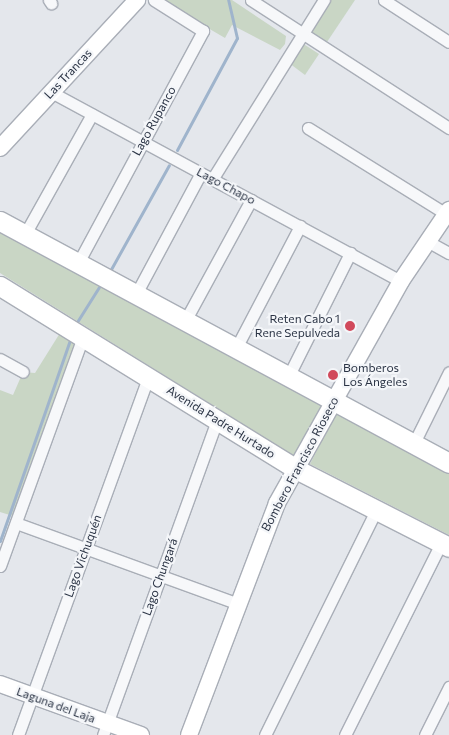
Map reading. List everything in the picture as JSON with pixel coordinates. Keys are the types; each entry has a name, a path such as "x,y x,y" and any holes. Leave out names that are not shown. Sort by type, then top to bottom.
{"main road":[{"path":"0,221 449,463"},
{"name":"Avenida Padre Hurtado","path":"0,286 296,469 445,545"}],"street":[{"name":"Las Trancas","path":"0,148 137,0"},
{"name":"Lago Rupanco","path":"78,263 142,141 203,31 154,0"},
{"path":"252,0 449,128"},
{"path":"213,178 302,32 324,0"},
{"path":"384,0 449,42"},
{"name":"Lago Chapo","path":"51,92 401,281"},
{"path":"25,234 92,114"},
{"path":"308,128 448,212"},
{"path":"136,294 201,172"},
{"path":"185,321 251,200"},
{"name":"Bombero Francisco Rioseco","path":"189,735 236,603 269,520 401,281 448,212"},
{"path":"236,348 300,226"},
{"path":"427,241 449,253"},
{"path":"288,377 350,253"},
{"path":"0,566 83,337"},
{"path":"0,359 24,372"},
{"path":"413,445 449,372"},
{"name":"Lago Vichuquén","path":"18,735 148,377"},
{"name":"Lago Chungará","path":"105,729 217,420"},
{"path":"265,735 376,510"},
{"path":"16,523 236,603"},
{"path":"344,735 445,545"},
{"name":"Laguna del Laja","path":"0,684 32,696 105,729 141,735"},
{"path":"425,735 449,687"}],"green space":[{"path":"160,0 232,0 286,36 285,44 280,50 232,25 225,38"},
{"path":"331,0 355,0 327,42 311,32"},
{"path":"302,43 319,54 305,75 289,63"},
{"path":"0,229 321,403 323,407 294,456 0,273"},
{"path":"60,333 76,342 13,516 0,512 0,390 13,395 23,372 35,373"},
{"path":"340,414 449,468 449,535 310,464 335,415"}],"waterway":[{"path":"177,150 237,38 228,0"},
{"path":"110,271 169,165"},
{"path":"77,322 99,287"},
{"path":"0,541 70,340"}],"place":[{"name":"Reten Cabo 1 Rene Sepulveda","path":"350,326"},
{"name":"Bomberos Los Ángeles","path":"333,375"}]}
